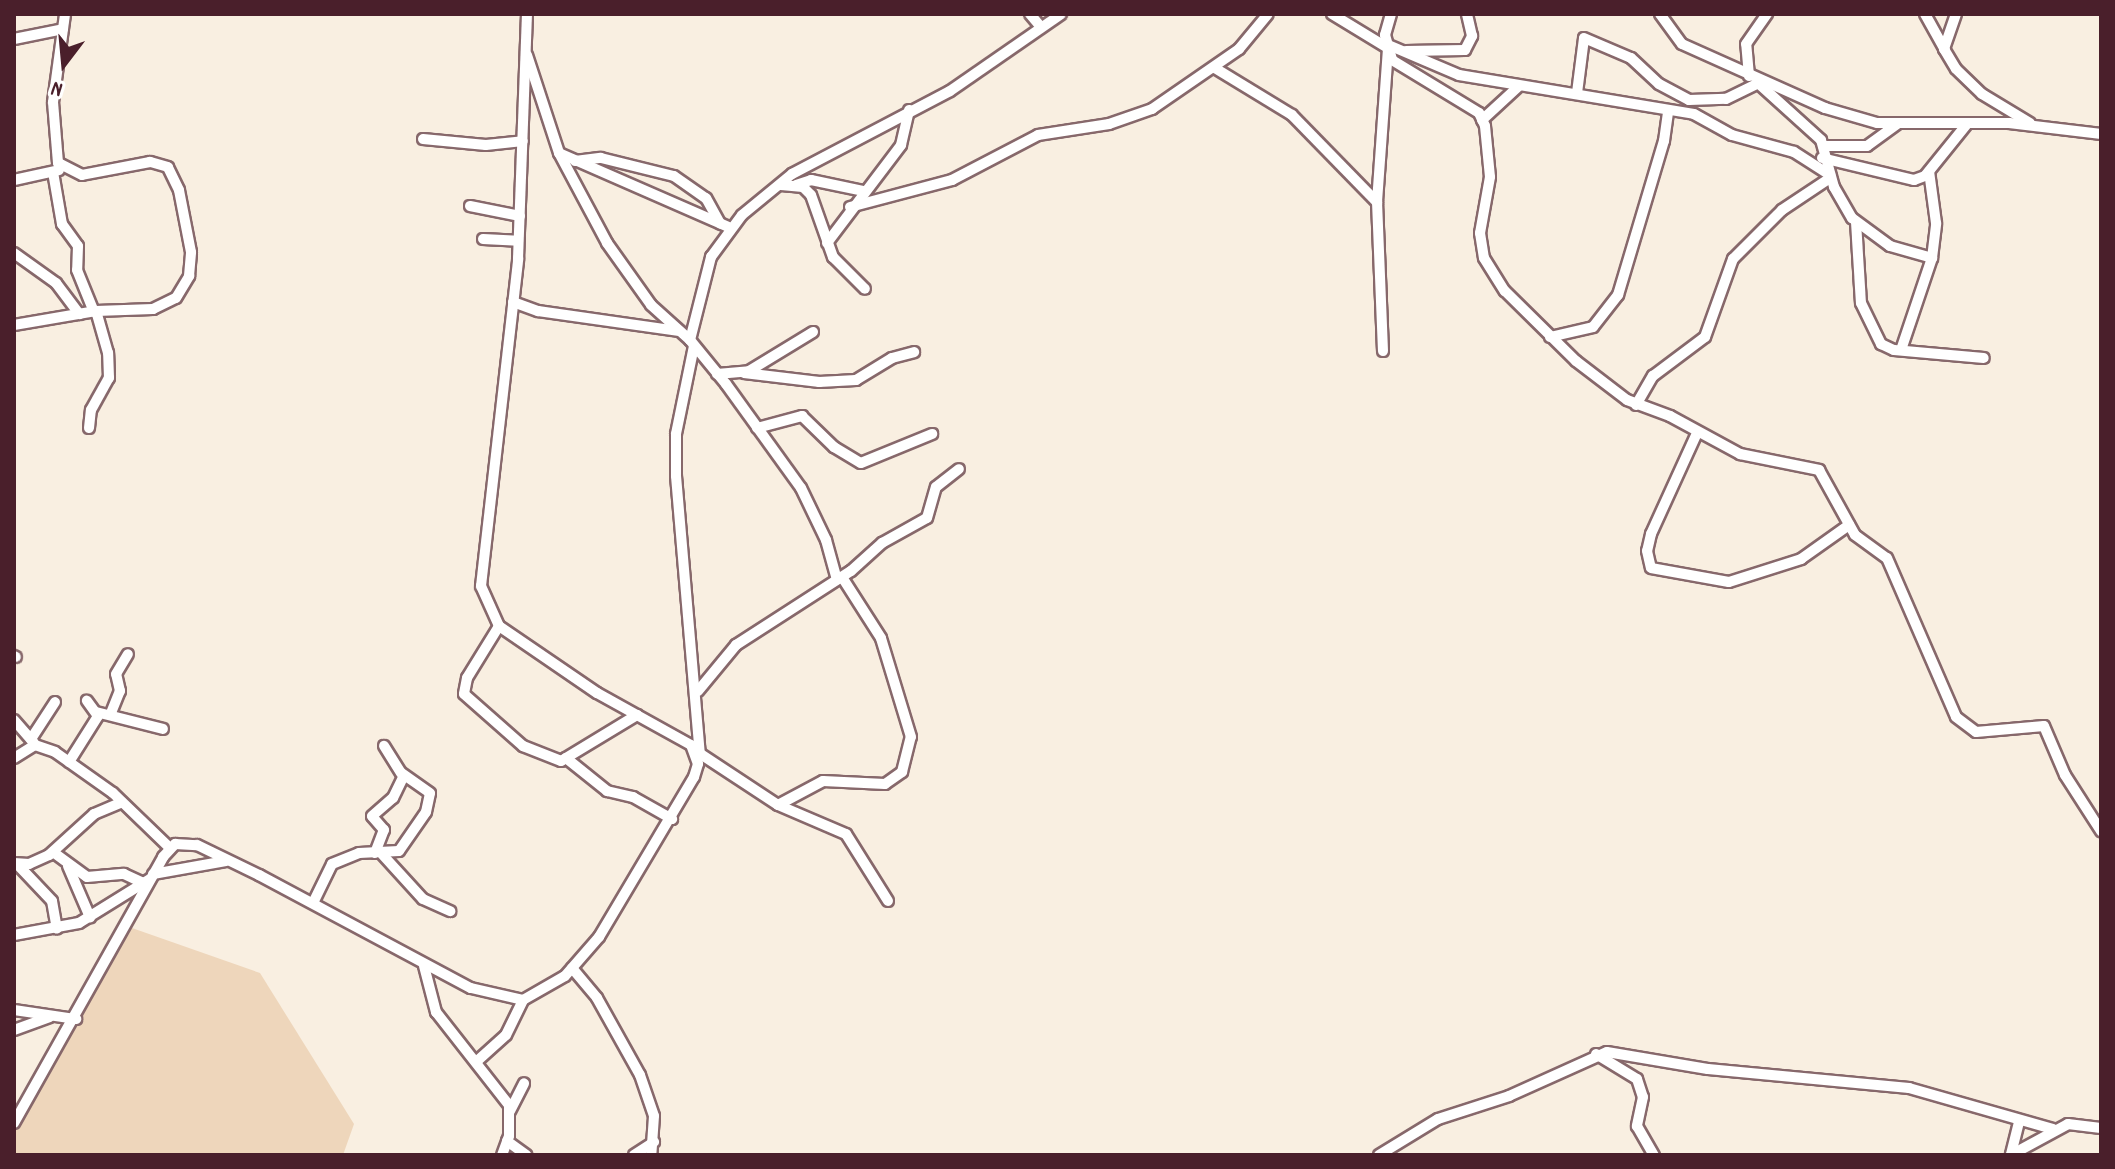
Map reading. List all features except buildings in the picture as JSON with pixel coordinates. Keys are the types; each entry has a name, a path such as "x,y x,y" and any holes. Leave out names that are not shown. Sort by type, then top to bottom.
{"street":[{"path":"65,14 53,102 54,153 64,229 78,246 77,270 95,312 109,378 91,410 89,428"},
{"path":"527,14 518,241 481,555 481,586 499,626 778,805 846,834 888,901"},
{"path":"1030,14 1040,26"},
{"path":"14,1123 76,1019 149,878 170,848 189,843 229,861 471,988 523,1000 544,993 572,968 599,937 672,819 698,764 698,691 676,476 676,434 703,275 724,225 807,164 950,91 1061,14"},
{"path":"850,207 941,185 1038,135 1109,124 1152,109 1215,68 1268,14"},
{"path":"1332,14 1387,47 1404,52 1433,68 1519,86 1694,114 1732,135 1914,180 1929,171 1967,124"},
{"path":"1383,351 1377,202 1391,14"},
{"path":"1404,52 1465,50 1472,36 1467,14"},
{"path":"1660,14 1682,44 1825,108 1897,124 2031,124 2101,134"},
{"path":"1767,14 1746,44 1757,80 1810,126 1823,146 1830,176 1856,222 1890,246 1932,258"},
{"path":"1925,14 1965,81 2031,124"},
{"path":"1945,50 1956,14"},
{"path":"14,39 63,29"},
{"path":"1577,93 1580,40 1590,38 1631,58 1659,84 1689,100 1726,99 1757,80"},
{"path":"1387,47 1392,60 1468,105 1482,120 1490,177 1480,233 1484,258 1505,291 1550,337 1636,405 1670,416 1697,433 1750,457 1819,470 1849,525 1887,558 1956,717 1976,732 2044,726 2065,775 2101,831"},
{"path":"525,51 559,153 630,280 692,343 757,428 818,521 839,578 881,638 911,737 910,752 895,780 877,784 834,779 778,805"},
{"path":"1215,68 1292,115 1377,202"},
{"path":"1482,120 1519,86"},
{"path":"827,243 850,207 901,145 909,110"},
{"path":"1550,337 1593,327 1618,295 1664,141 1668,111"},
{"path":"1823,146 1867,146 1897,124"},
{"path":"423,139 465,145 523,141"},
{"path":"1794,152 1830,176"},
{"path":"559,153 724,225"},
{"path":"575,161 601,158 674,176 706,198 724,225"},
{"path":"14,180 58,171 82,175 150,162 168,167 179,190 191,252 189,276 176,298 153,309 95,312 14,325"},
{"path":"1901,350 1932,258 1936,223 1929,171"},
{"path":"1636,405 1653,376 1705,337 1733,259 1782,210 1830,176"},
{"path":"781,185 795,186 811,180 863,191"},
{"path":"795,186 811,195 833,257 865,289"},
{"path":"470,206 520,216"},
{"path":"1856,222 1861,303 1881,344 1901,350 1984,358"},
{"path":"483,239 518,241"},
{"path":"14,253 56,283 79,314"},
{"path":"513,302 538,311 680,331"},
{"path":"744,373 813,332"},
{"path":"717,374 744,373 819,382 856,380 892,358 914,352"},
{"path":"757,428 802,416 834,447 861,463 932,434"},
{"path":"1697,433 1651,534 1647,559 1651,568 1729,582 1801,559 1849,525"},
{"path":"698,691 736,645 839,578 882,543 927,518 936,487 959,469"},
{"path":"499,626 467,678 465,698 523,746 543,757 566,758 637,715"},
{"path":"111,713 120,691 118,668 128,654"},
{"path":"87,701 96,712 111,713 163,729"},
{"path":"14,758 33,742 55,702"},
{"path":"69,762 94,726 96,712"},
{"path":"14,720 33,742 69,762 122,802 170,848"},
{"path":"313,903 332,864 405,847 429,802 424,785 404,775 384,746"},
{"path":"566,758 607,791 633,797 672,819"},
{"path":"378,853 384,830 372,816 393,798 404,775"},
{"path":"57,929 52,901 16,864 53,852 94,814 122,802"},
{"path":"53,852 87,877 124,874 149,878 229,861"},
{"path":"378,853 423,899 450,911"},
{"path":"68,866 90,917"},
{"path":"14,935 57,929 90,917 149,878"},
{"path":"424,966 436,1012 510,1111"},
{"path":"572,968 597,998 635,1064 652,1106 654,1142 651,1155"},
{"path":"476,1062 506,1035 523,1000"},
{"path":"14,1010 76,1019"},
{"path":"14,1030 52,1016"},
{"path":"1379,1155 1438,1119 1540,1083 1596,1054 1621,1052 1708,1069 1909,1088 1978,1105 2019,1122 2053,1129"},
{"path":"1596,1054 1637,1079 1643,1097 1637,1126 1654,1155"},
{"path":"502,1155 507,1141 510,1111 524,1083"},
{"path":"2011,1155 2019,1122"},
{"path":"2011,1155 2053,1129 2075,1123 2101,1128"},
{"path":"507,1141 526,1155"},
{"path":"634,1155 654,1142"}],"shaded area":[{"path":"132,928 260,973 354,1124 343,1155 14,1155 14,1123"}]}
